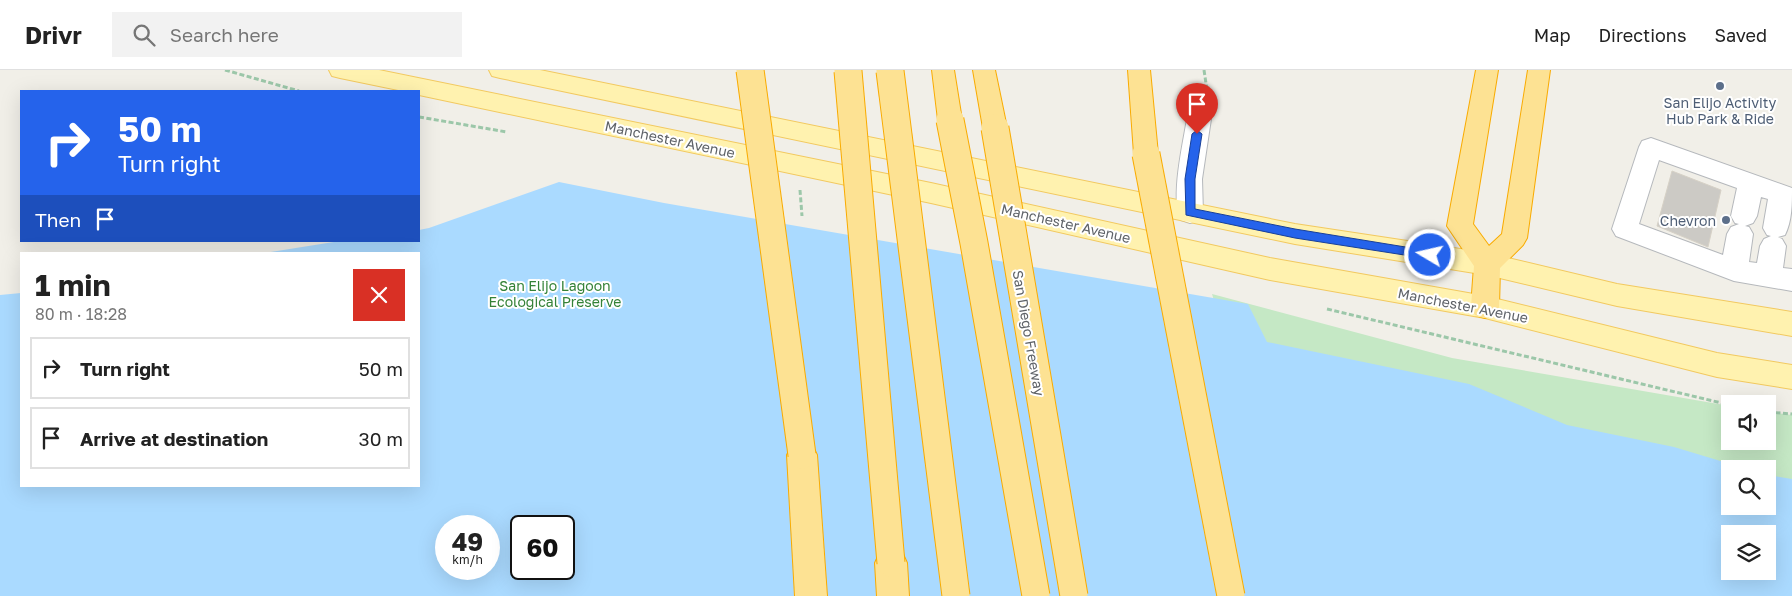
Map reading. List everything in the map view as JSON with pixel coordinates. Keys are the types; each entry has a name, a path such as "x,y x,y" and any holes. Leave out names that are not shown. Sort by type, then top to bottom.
{"highway":[{"path":"750,70 802,455 811,596"},
{"path":"848,70 893,596"},
{"path":"890,70 956,596"},
{"path":"943,70 950,120 976,253 1036,596"},
{"name":"San Diego Freeway","path":"984,70 1074,596"},
{"path":"1140,70 1146,154 1231,596"},
{"path":"1485,307 1487,264 1460,226 1487,70"},
{"path":"1487,264 1514,238 1538,70"}],"main road":[{"name":"Manchester Avenue","path":"340,70 931,193 1270,269 1485,307 1717,365 1792,377"},
{"path":"500,70 1295,234 1487,264 1617,295 1792,324"}],"lane":[{"path":"1190,212 1190,179 1199,119"},
{"path":"1651,148 1787,196 1774,237 1780,278 1734,270 1625,229 1651,148"},
{"path":"1734,270 1751,183"}],"path":[{"path":"225,70 295,90"},
{"path":"1776,413 1792,414"}],"green space":[{"path":"1212,294 1452,358 1721,404 1721,450 1776,450 1776,413 1792,415 1792,596 1305,596"}],"water":[{"path":"559,182 664,203 1248,304 1267,342 1469,384 1567,425 1674,447 1721,461 1721,515 1776,515 1776,476 1792,479 1792,596 0,596 0,295 20,293 20,487 420,487 420,252 271,252 334,242 420,242 420,230"}],"building":[{"path":"1672,171 1721,190 1708,247 1657,226"}],"place":[{"name":"San Elijo Activity Hub Park & Ride","path":"1720,86"},
{"name":"Chevron","path":"1726,220"}],"route":[{"path":"1197,134 1190,179 1190,212 1295,234 1430,255"}],"park label":[{"name":"San Elijo Lagoon Ecological Preserve","path":"555,294"}]}
